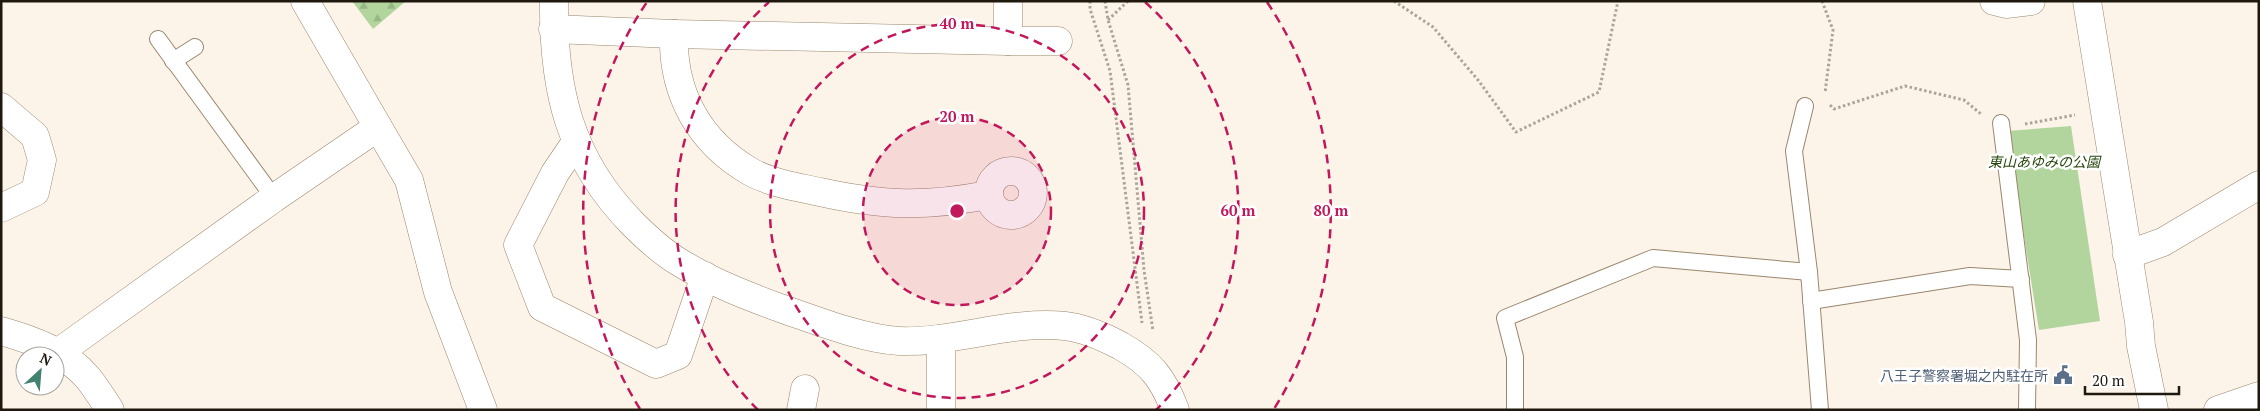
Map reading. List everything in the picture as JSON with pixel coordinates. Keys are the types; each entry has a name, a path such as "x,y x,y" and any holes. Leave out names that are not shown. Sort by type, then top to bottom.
{"street":[{"path":"305,1 410,180 438,292 484,410"},
{"path":"554,1 553,30 558,78 565,113 583,157 610,198 624,215 677,261 721,286 814,320 872,336 899,341 941,338 1037,326 1066,326 1084,330 1110,340 1143,360 1160,378 1175,410"},
{"path":"1008,1 1008,41"},
{"path":"1994,1 2006,4 2031,1"},
{"path":"2087,1 2139,322 2141,346 2154,410"},
{"path":"553,30 1058,41"},
{"path":"674,34 673,57 680,88 693,117 710,139 734,161 752,172 771,180 829,194 856,200 900,205 948,203 988,195"},
{"path":"1,107 35,136 42,160 35,192 1,208"},
{"path":"65,348 274,198 378,127"},
{"path":"576,142 555,173 518,244 542,307 656,364 678,355 704,276"},
{"path":"2127,255 2163,242 2259,184"},
{"path":"1,332 27,338 45,346"},
{"path":"941,338 941,410"},
{"path":"65,357 87,377 110,410"},
{"path":"2218,410 2259,396"}],"lane":[{"path":"158,39 274,198"},
{"path":"173,61 195,46"},
{"path":"1805,106 1794,151 1809,272 1820,410"},
{"path":"2001,123 2028,340 2027,410"},
{"path":"1515,410 1515,357 1505,318 1653,258 1809,272"},
{"path":"1811,301 1970,276 2021,280"}],"path":[{"path":"1090,1 1090,9 1110,71 1143,332 1143,360"},
{"path":"1105,1 1108,20 1128,85 1144,270 1153,331 1143,360"},
{"path":"1108,20 1128,1"},
{"path":"1394,1 1433,27 1478,80 1516,132 1599,92 1618,1"},
{"path":"1822,1 1833,30 1824,98 1834,109 1905,86 1964,100 1978,113 2001,123 2032,124 2105,109"}],"green space":[{"path":"352,1 406,1 373,29"},
{"name":"東山あゆみの公園","path":"2071,126 2100,321 2039,330 2007,131"}],"place":[{"name":"八王子警察署堀之内駐在所","path":"2063,375"}]}
